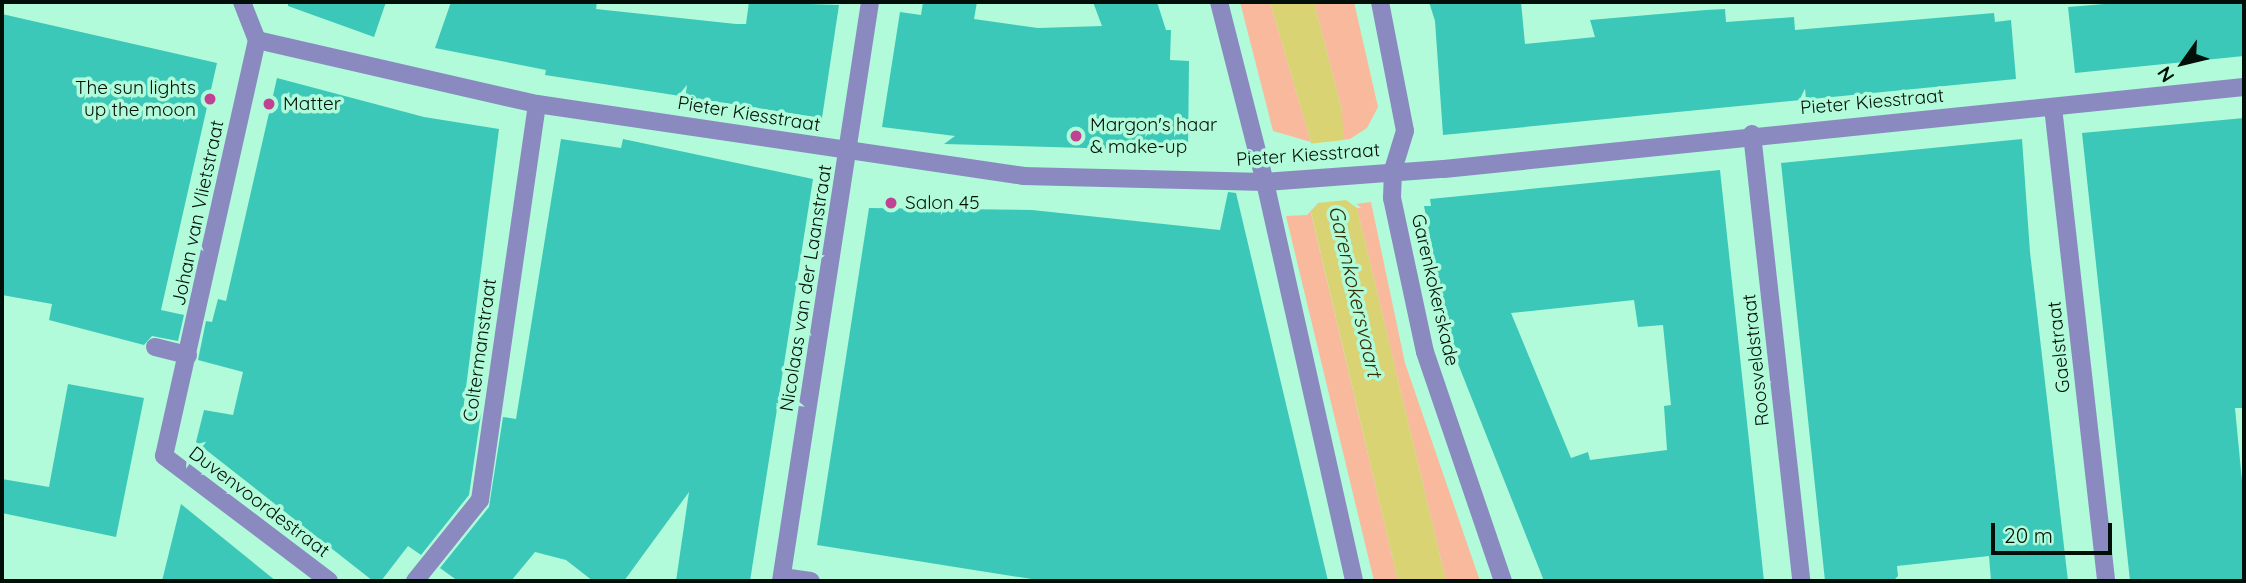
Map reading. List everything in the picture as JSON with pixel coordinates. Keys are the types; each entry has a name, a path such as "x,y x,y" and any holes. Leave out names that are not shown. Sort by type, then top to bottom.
{"street":[{"path":"242,2 257,40"},
{"name":"Nicolaas van der Laanstraat","path":"782,579 850,151 870,2"},
{"path":"1219,2 1265,182 1354,581"},
{"name":"Garenkokerskade","path":"1380,2 1405,131 1393,170 1392,198 1425,352 1503,581"},
{"name":"Pieter Kiesstraat","path":"257,40 537,104 1023,176 1265,182 1352,172 1444,169 1752,134 2244,87"},
{"name":"Johan van Vlietstraat","path":"164,456 257,40"},
{"name":"Coltermanstraat","path":"415,581 480,500 537,104"},
{"name":"Gaelstraat","path":"2053,107 2106,581"},
{"name":"Roosveldstraat","path":"1752,134 1801,581"},
{"path":"155,347 188,355"},
{"name":"Duvenvoordestraat","path":"164,456 329,581"},
{"path":"782,579 811,581"}],"shaded area":[{"path":"1240,2 1270,2 1311,142 1273,131"},
{"path":"1314,2 1354,2 1378,107 1367,128 1350,139 1341,140 1342,111"},
{"path":"1319,202 1311,213 1398,581 1374,581 1286,216 1307,215"},
{"path":"1371,202 1405,363 1480,581 1446,581 1357,208 1361,208 1356,204"}],"water":[{"name":"Garenkokersvaart","path":"1270,2 1314,2 1342,111 1346,200 1357,208 1446,581 1398,581 1311,212 1319,202 1311,142"}],"pier":[{"path":"1344,140 1350,198 1361,208 1347,200 1317,203 1308,214 1315,201 1308,144"}],"building":[{"path":"288,2 386,2 374,37 288,6"},
{"path":"451,2 597,2 596,9 736,24 746,24 749,2 839,5 822,118 545,75 546,70 435,48"},
{"path":"923,2 977,2 974,19 1038,28 1102,26 1093,2 1157,2 1166,30 1171,30 1170,60 1189,61 1188,151 944,144 955,136 882,127 900,12 921,15"},
{"path":"1429,2 1521,2 1525,44 1595,37 1590,20 1706,10 1725,9 1726,22 1794,17 1795,30 1994,13 1995,22 2011,20 2016,79 1443,135 1435,21"},
{"path":"2129,2 2244,2 2244,56 2075,73 2068,7"},
{"path":"2,14 217,63 161,310 184,315 178,341 152,336 144,345 49,320 52,304 2,295"},
{"path":"277,78 424,117 499,129 463,411 481,414 469,495 421,555 408,546 381,581 373,581 196,442 204,410 233,415 243,372 198,360 206,321 212,322 218,299 226,301"},
{"path":"2244,118 2244,408 2235,408 2244,502 2244,581 2130,581 2082,133"},
{"path":"561,139 621,148 623,139 813,179 750,581 676,581 689,492 624,581 593,581 566,560 535,552 511,581 458,581 440,568 489,507 503,417 516,419"},
{"path":"2022,139 2030,252 2068,581 1991,581 1989,556 1897,566 1898,576 1893,581 1825,581 1781,163"},
{"path":"1720,170 1764,581 1544,581 1451,346 1424,206 1431,206 1430,199","holes":["1634,300 1638,327 1663,325 1671,405 1664,406 1667,450 1590,460 1588,452 1571,458 1511,313"]},
{"path":"1228,192 1236,193 1328,581 1044,581 817,545 869,208 1032,210 1220,230"},
{"path":"68,384 144,398 116,537 2,513 2,479 49,487"},
{"path":"181,504 276,581 162,581"}],"place":[{"name":"The sun lights up the moon","path":"210,99"},
{"name":"Matter","path":"269,104"},
{"name":"Margon's haar & make-up","path":"1076,136"},
{"name":"Salon 45","path":"891,203"}]}
